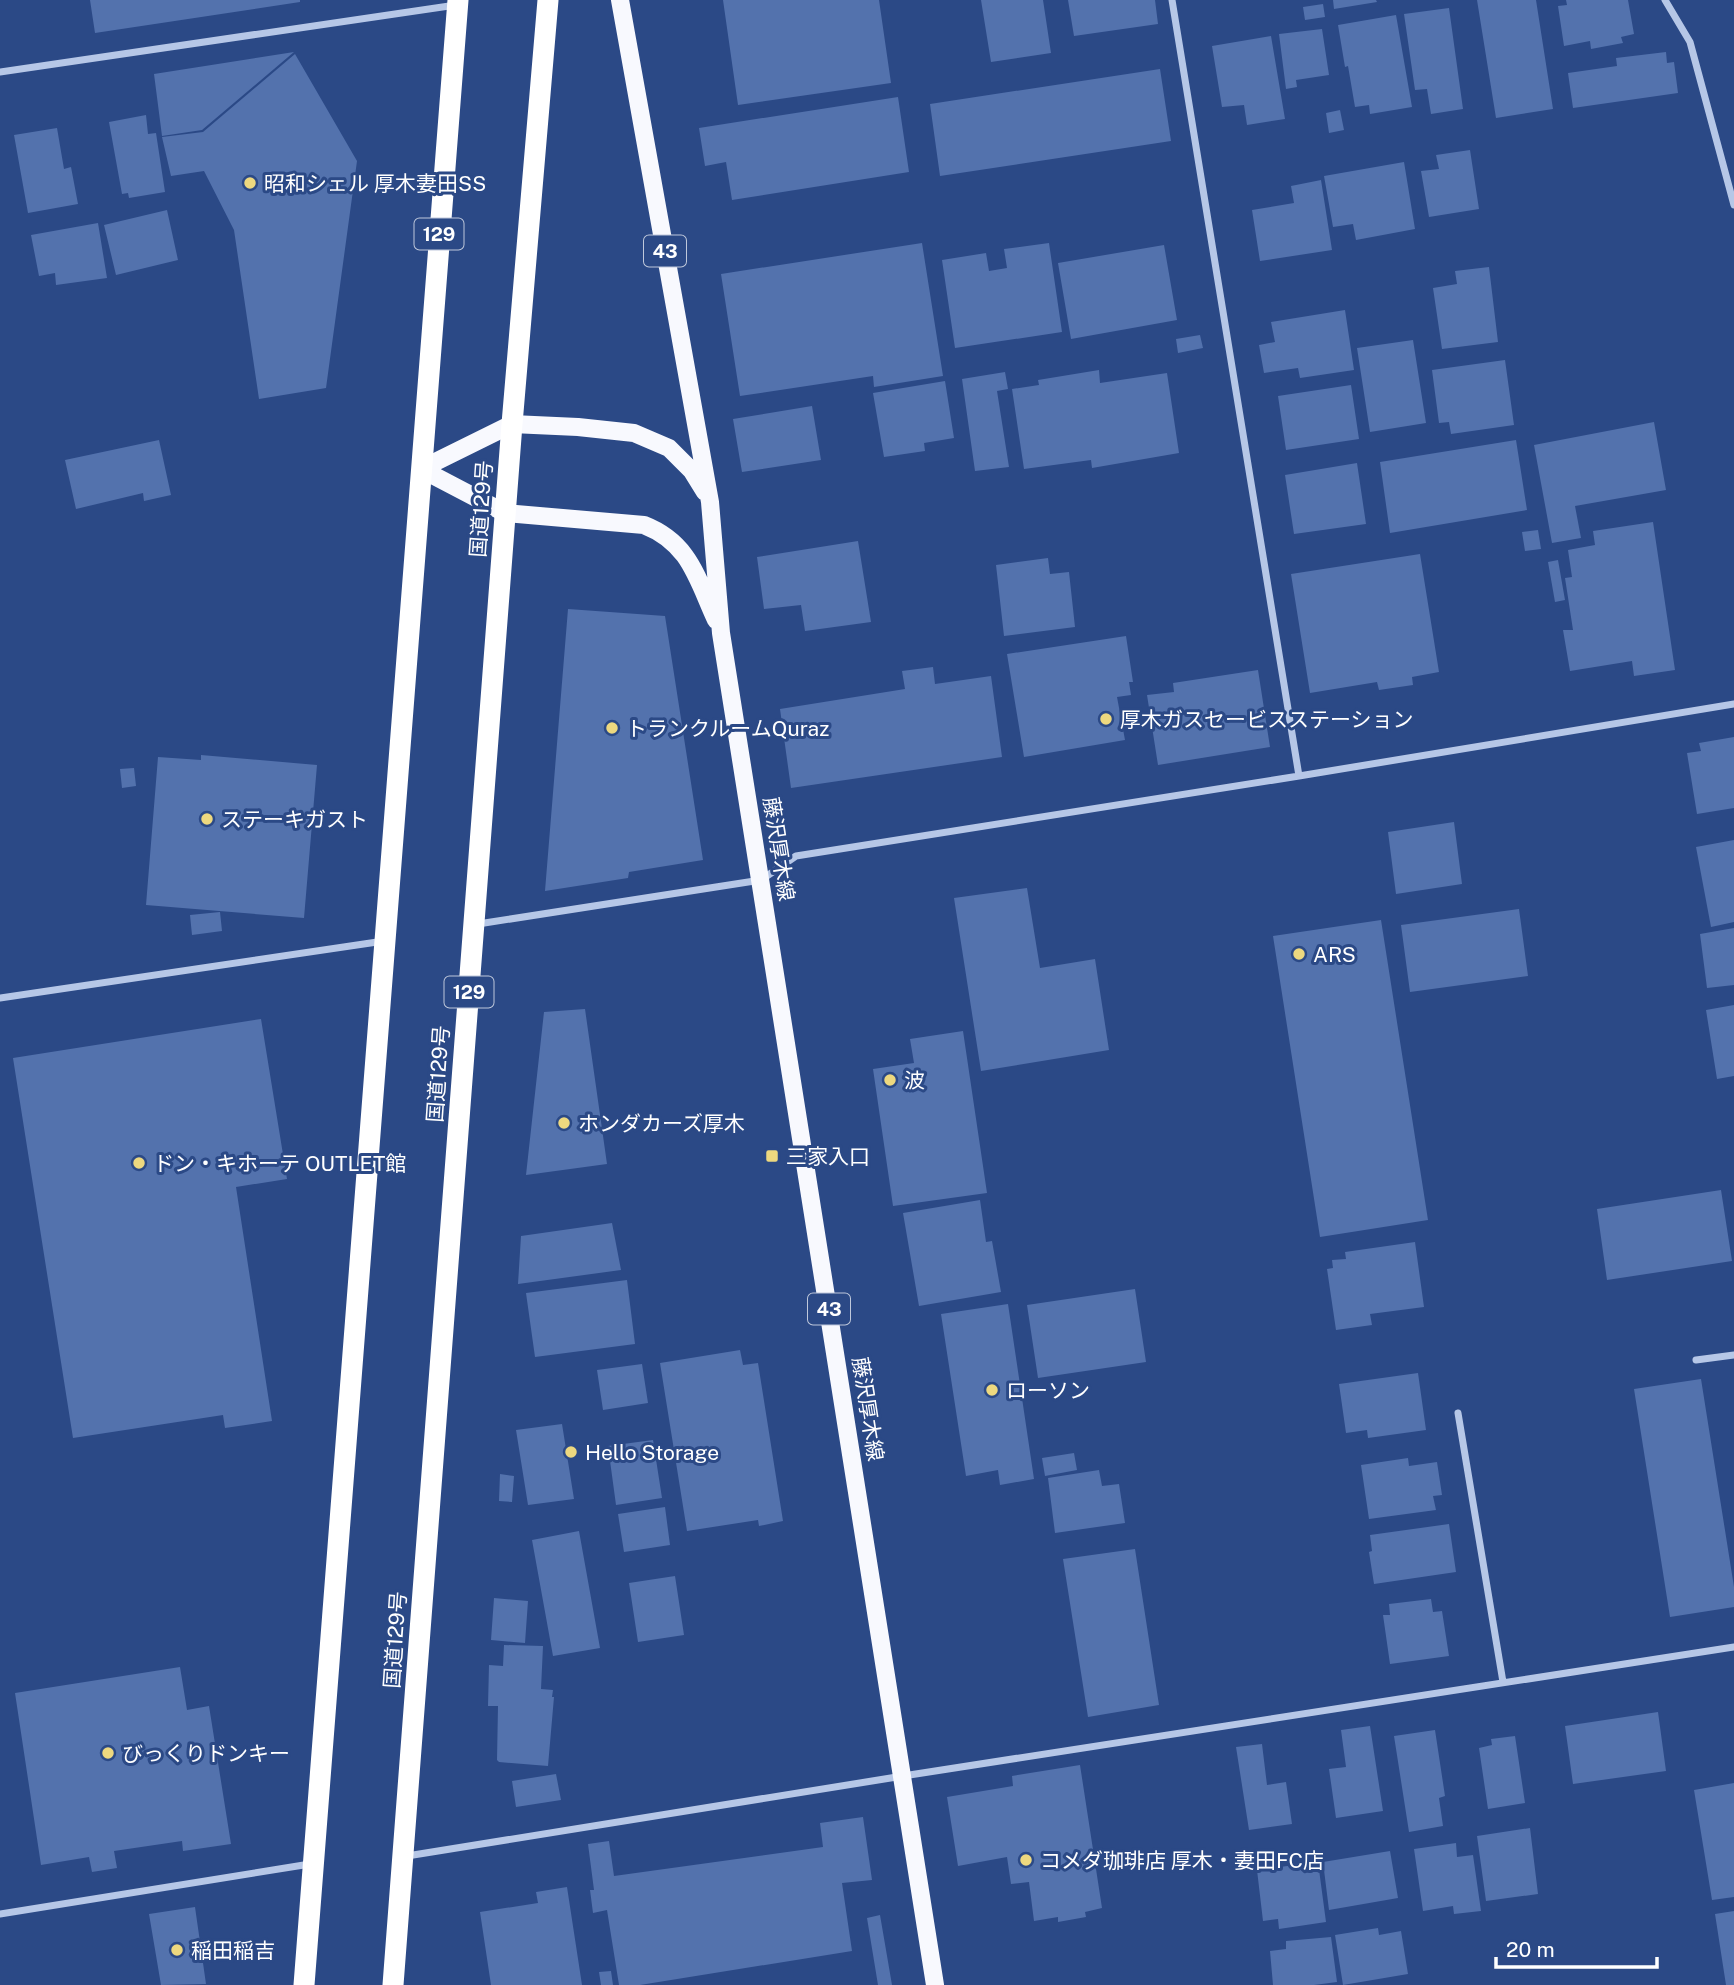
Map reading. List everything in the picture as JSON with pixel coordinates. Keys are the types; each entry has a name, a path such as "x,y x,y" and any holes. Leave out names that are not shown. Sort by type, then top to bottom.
{"highway":[{"name":"国道129号","path":"393,1985 505,513 548,0"},
{"name":"129","path":"304,1985 457,2"}],"main road":[{"name":"43","path":"620,0 710,502"},
{"name":"藤沢厚木線","path":"421,468 512,424 634,433 669,448 692,471 710,502 721,633 935,1985"},
{"name":"藤沢厚木線","path":"421,468 505,513 644,526 662,533 678,545 689,563 721,633"}],"street":[{"path":"1172,0 1299,776"},
{"path":"1665,0 1690,42 1734,205"},
{"path":"0,72 457,2"},
{"path":"474,925 761,880 796,856 1734,704"},
{"path":"0,998 384,941"},
{"path":"1696,1360 1734,1354"},
{"path":"1458,1413 1503,1682"},
{"path":"402,1857 1734,1647"},
{"path":"0,1914 314,1863"}],"building":[{"path":"90,0 300,0 300,2 95,33"},
{"path":"723,0 879,0 891,83 738,105"},
{"path":"981,0 1043,0 1051,53 991,62"},
{"path":"1068,0 1155,0 1158,24 1074,36"},
{"path":"1333,0 1376,0 1377,2 1334,9"},
{"path":"1477,0 1536,0 1553,109 1496,118"},
{"path":"1566,0 1628,0 1634,34 1621,37 1623,43 1591,49 1590,41 1564,46 1558,6 1567,5"},
{"path":"1323,4 1325,17 1305,20 1303,7"},
{"path":"1449,8 1463,109 1431,114 1427,89 1415,90 1404,14"},
{"path":"1396,15 1412,107 1370,114 1369,105 1355,107 1338,25"},
{"path":"1322,29 1329,75 1296,80 1297,87 1286,89 1279,34"},
{"path":"1271,36 1285,119 1247,125 1244,105 1222,107 1212,46"},
{"path":"294,52 202,130 162,136 154,74"},
{"path":"1666,52 1667,63 1674,62 1678,93 1573,108 1568,73 1617,66 1616,58"},
{"path":"295,54 357,161 326,388 259,399 234,230 204,171 171,176 162,137 203,132"},
{"path":"1160,69 1171,141 940,176 930,104"},
{"path":"898,97 909,172 732,200 726,162 705,166 699,128"},
{"path":"1340,110 1344,130 1329,133 1326,113"},
{"path":"146,115 148,134 156,133 165,192 129,198 128,193 122,194 109,122"},
{"path":"57,128 64,169 71,167 78,204 28,213 14,135"},
{"path":"1470,150 1479,209 1429,217 1421,171 1439,169 1436,155"},
{"path":"1404,162 1415,229 1356,240 1353,224 1333,227 1324,176"},
{"path":"1321,180 1332,250 1260,261 1252,210 1294,203 1291,186"},
{"path":"167,210 178,260 116,275 104,225"},
{"path":"98,223 107,278 56,285 55,273 39,276 31,235"},
{"path":"922,243 943,376 874,387 873,376 740,396 721,274"},
{"path":"1049,243 1062,332 955,348 942,260 986,253 989,271 1007,268 1004,249"},
{"path":"1164,245 1177,320 1071,339 1058,263"},
{"path":"1489,267 1498,342 1442,349 1433,288 1457,284 1455,271"},
{"path":"1345,310 1354,370 1300,378 1298,368 1264,373 1259,345 1275,342 1271,322"},
{"path":"1200,335 1203,348 1178,353 1176,339"},
{"path":"1413,340 1426,423 1370,432 1357,348"},
{"path":"1505,360 1514,425 1451,434 1449,422 1439,423 1432,370"},
{"path":"1099,370 1100,383 1167,373 1179,453 1092,468 1091,460 1024,469 1012,389 1039,385 1038,380"},
{"path":"1005,372 1008,389 997,391 1009,467 975,471 962,379"},
{"path":"945,381 954,438 924,443 925,451 884,457 873,393"},
{"path":"1351,385 1359,439 1286,450 1278,396"},
{"path":"812,406 821,460 742,472 733,419"},
{"path":"1654,422 1666,490 1575,506 1581,538 1552,543 1534,445"},
{"path":"159,440 171,495 144,501 143,493 76,509 65,460"},
{"path":"1516,440 1527,510 1390,533 1380,462"},
{"path":"1357,463 1366,524 1294,534 1285,475"},
{"path":"1653,522 1675,670 1634,676 1632,661 1570,671 1563,630 1573,630 1565,578 1572,577 1568,550 1595,545 1593,531"},
{"path":"1538,530 1541,549 1525,551 1522,532"},
{"path":"858,541 871,622 805,631 801,605 764,609 757,557"},
{"path":"1420,554 1439,672 1412,677 1413,685 1379,690 1377,682 1310,693 1291,574"},
{"path":"1048,558 1050,574 1069,572 1075,627 1004,636 996,565"},
{"path":"1558,560 1565,600 1555,602 1548,562"},
{"path":"568,609 665,616 703,860 629,872 628,878 545,891"},
{"path":"1126,636 1133,682 1129,682 1131,695 1117,697 1125,740 1024,757 1007,654"},
{"path":"933,667 935,684 991,676 1002,757 791,788 780,709 905,689 902,671"},
{"path":"1258,670 1270,747 1158,765 1147,695 1174,692 1173,683"},
{"path":"1734,737 1734,808 1697,814 1687,753 1701,751 1699,743"},
{"path":"201,755 317,765 304,918 146,905 158,757 201,760"},
{"path":"134,768 136,786 122,788 120,769"},
{"path":"1454,822 1462,884 1396,894 1388,832"},
{"path":"1734,840 1734,922 1711,927 1696,847"},
{"path":"1027,888 1040,968 1095,959 1109,1050 981,1071 954,898"},
{"path":"1519,909 1528,976 1410,992 1401,925"},
{"path":"220,912 222,931 192,935 190,915"},
{"path":"1381,920 1428,1220 1320,1237 1273,936"},
{"path":"1734,928 1734,985 1707,988 1700,934"},
{"path":"1734,1005 1734,1076 1717,1079 1706,1010"},
{"path":"585,1009 607,1164 526,1175 544,1012"},
{"path":"261,1019 287,1179 236,1187 272,1421 225,1428 223,1415 73,1438 13,1058"},
{"path":"963,1031 987,1193 893,1206 873,1069 914,1063 910,1039"},
{"path":"1721,1190 1732,1261 1607,1280 1597,1209"},
{"path":"980,1200 986,1242 992,1241 1001,1292 919,1306 903,1213"},
{"path":"612,1223 621,1270 518,1284 521,1236"},
{"path":"1415,1242 1424,1307 1370,1314 1372,1325 1336,1330 1327,1269 1333,1268 1332,1260 1346,1259 1345,1252"},
{"path":"627,1280 635,1344 535,1357 526,1293"},
{"path":"1135,1289 1146,1362 1038,1378 1027,1305"},
{"path":"1008,1304 1034,1479 1000,1485 998,1470 966,1476 941,1314"},
{"path":"740,1350 743,1365 758,1363 783,1521 759,1526 758,1520 687,1531 660,1363"},
{"path":"642,1364 648,1403 603,1410 597,1370"},
{"path":"1418,1373 1426,1430 1368,1438 1367,1430 1346,1433 1339,1384"},
{"path":"1701,1379 1734,1587 1734,1607 1670,1617 1634,1389"},
{"path":"562,1424 574,1499 528,1505 516,1430"},
{"path":"653,1440 662,1498 616,1505 608,1446"},
{"path":"1074,1453 1077,1470 1045,1476 1042,1458"},
{"path":"1408,1458 1409,1466 1437,1462 1442,1495 1433,1496 1436,1510 1369,1519 1361,1465"},
{"path":"1099,1470 1102,1486 1119,1484 1125,1523 1055,1533 1048,1478"},
{"path":"500,1474 514,1476 512,1502 499,1501"},
{"path":"665,1507 670,1545 624,1552 618,1514"},
{"path":"1449,1524 1456,1572 1374,1584 1369,1552 1372,1551 1370,1535"},
{"path":"579,1531 600,1648 553,1656 532,1540"},
{"path":"1135,1549 1159,1705 1088,1717 1063,1559"},
{"path":"675,1576 684,1635 638,1642 629,1583"},
{"path":"494,1598 528,1601 525,1643 491,1640"},
{"path":"1431,1599 1433,1612 1442,1611 1449,1656 1390,1664 1383,1615 1390,1615 1389,1604"},
{"path":"504,1645 543,1646 541,1689 553,1690 554,1697 548,1766 497,1760 498,1706 488,1706 489,1665 503,1666"},
{"path":"180,1667 187,1710 209,1706 231,1844 183,1851 182,1841 114,1851 117,1868 92,1872 89,1857 41,1865 15,1693"},
{"path":"1658,1712 1666,1771 1573,1784 1565,1726"},
{"path":"1370,1726 1383,1811 1336,1818 1329,1769 1346,1767 1341,1730"},
{"path":"1435,1730 1445,1796 1439,1798 1443,1826 1409,1832 1394,1736"},
{"path":"1515,1736 1525,1803 1488,1809 1479,1748 1492,1745 1491,1739"},
{"path":"1262,1744 1267,1785 1286,1782 1292,1824 1249,1830 1236,1747"},
{"path":"1080,1765 1102,1908 1085,1912 1086,1917 1058,1922 1058,1917 1034,1921 1029,1882 1011,1884 1007,1857 958,1866 947,1797 1013,1786 1012,1776"},
{"path":"556,1774 561,1800 516,1807 512,1781"},
{"path":"1734,1783 1734,1897 1712,1900 1694,1790"},
{"path":"863,1817 872,1880 842,1883 852,1951 640,1985 619,1985 607,1910 593,1913 590,1890 594,1890 588,1844 609,1841 614,1876 823,1847 820,1823"},
{"path":"1530,1828 1538,1894 1486,1901 1477,1836"},
{"path":"1456,1843 1457,1857 1473,1855 1481,1911 1454,1914 1453,1906 1423,1911 1414,1849"},
{"path":"1390,1851 1398,1898 1329,1910 1323,1862"},
{"path":"1318,1862 1326,1922 1279,1929 1278,1919 1263,1921 1257,1870"},
{"path":"567,1887 582,1985 491,1985 480,1912 538,1903 536,1892"},
{"path":"195,1907 206,1984 161,1985 149,1914"},
{"path":"1734,1911 1734,1985 1726,1985 1715,1914"},
{"path":"880,1915 892,1985 878,1985 867,1918"},
{"path":"1378,1928 1379,1935 1401,1931 1408,1974 1343,1985 1335,1935"},
{"path":"1331,1937 1337,1982 1273,1985 1270,1951 1286,1949 1286,1941"},
{"path":"611,1971 613,1985 601,1985 599,1972"}],"place":[{"name":"昭和シェル 厚木妻田SS","path":"250,183"},
{"name":"厚木ガスセービスステーション","path":"1106,719"},
{"name":"トランクルームQuraz","path":"612,728"},
{"name":"ステーキガスト","path":"207,819"},
{"name":"ARS","path":"1299,954"},
{"name":"波","path":"890,1080"},
{"name":"ホンダカーズ厚木","path":"564,1123"},
{"name":"三家入口","path":"772,1156"},
{"name":"ドン・キホーテ OUTLET館","path":"139,1163"},
{"name":"ローソン","path":"992,1390"},
{"name":"Hello Storage","path":"571,1452"},
{"name":"びっくりドンキー","path":"108,1753"},
{"name":"コメダ珈琲店 厚木・妻田FC店","path":"1026,1860"},
{"name":"稲田稲吉","path":"177,1950"}]}
